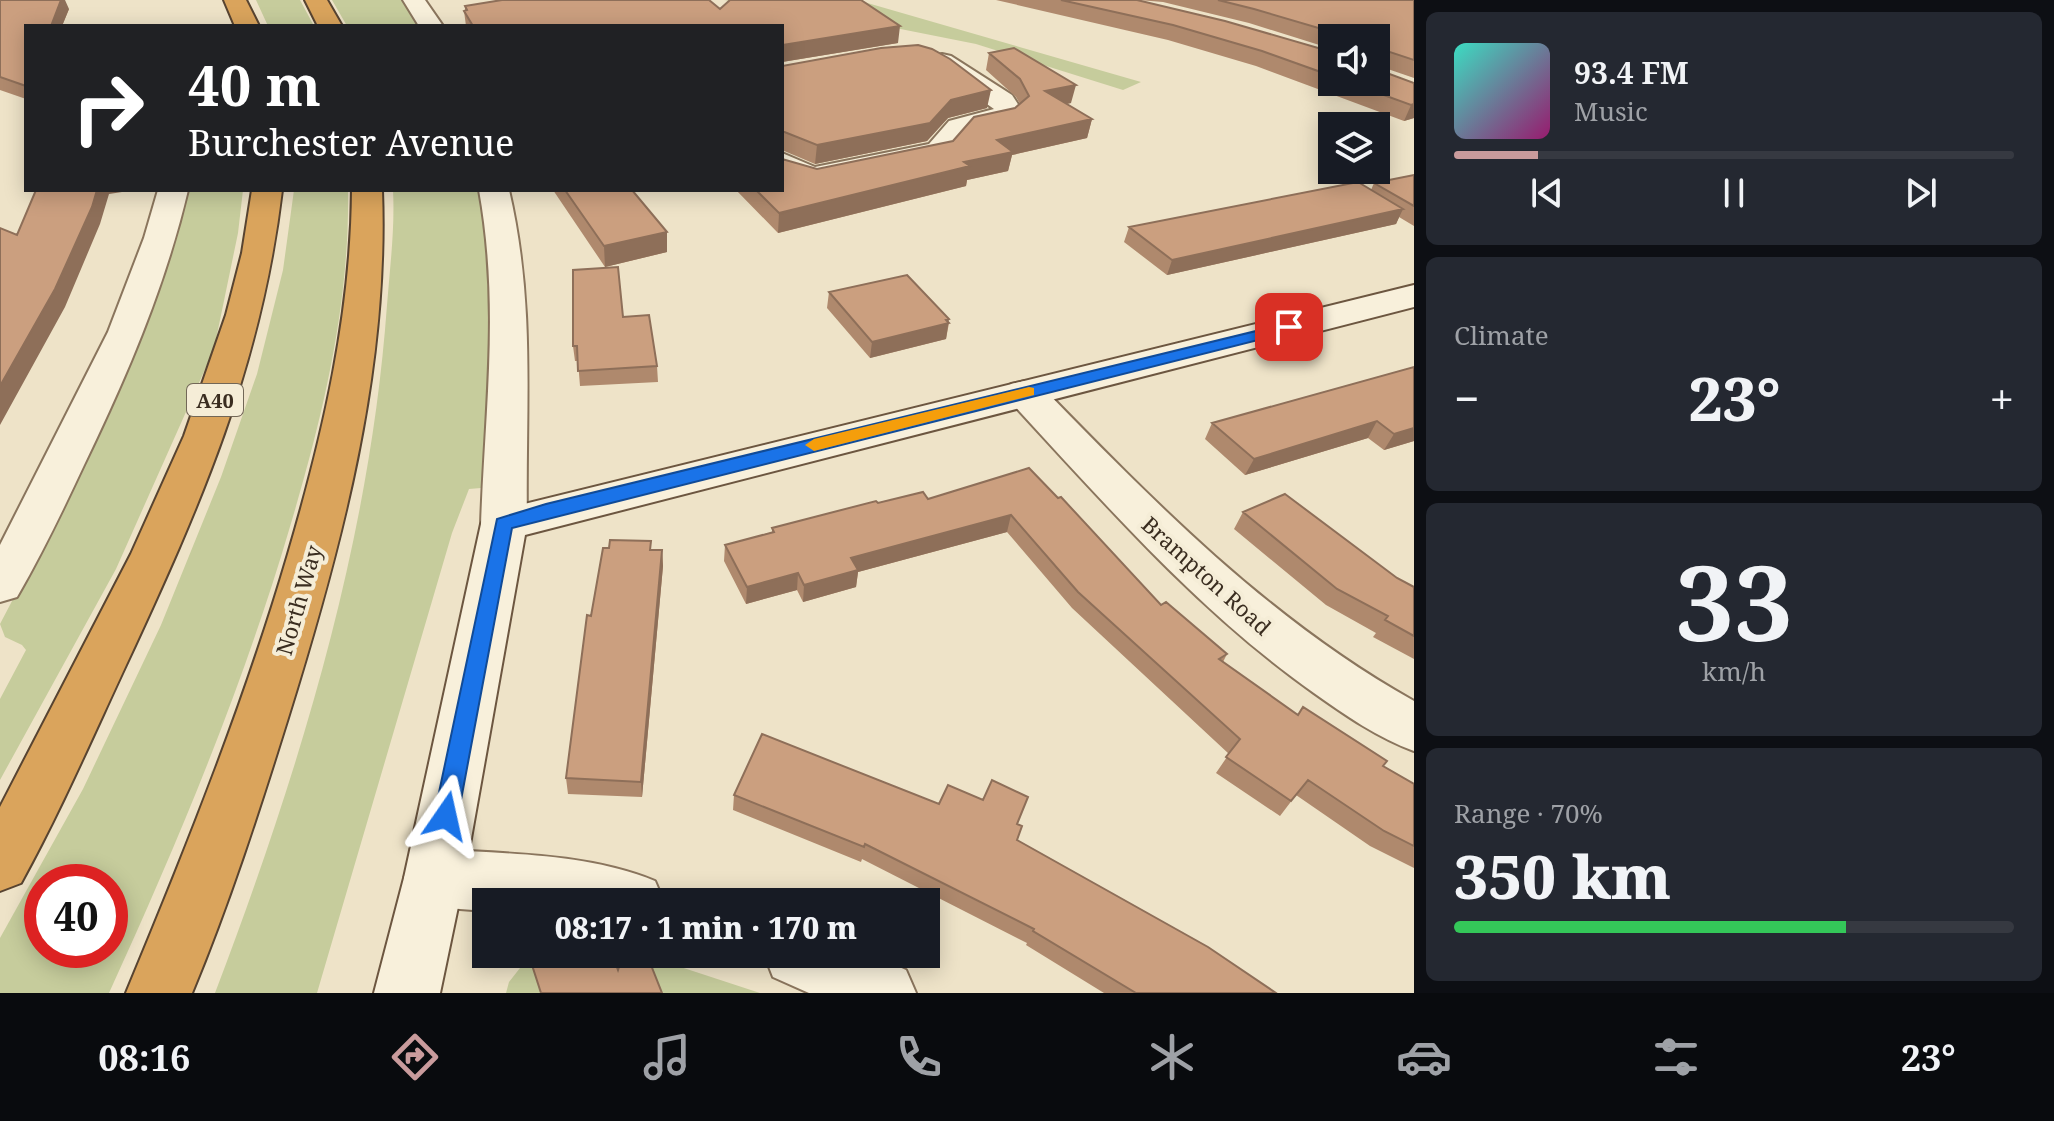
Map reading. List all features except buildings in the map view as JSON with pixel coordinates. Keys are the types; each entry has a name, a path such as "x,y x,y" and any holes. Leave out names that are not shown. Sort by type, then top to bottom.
{"highway":[{"path":"235,0 246,24"},
{"path":"316,0 329,24"},
{"name":"A40","path":"0,863 131,601 201,440 247,296 267,192"},
{"name":"North Way","path":"159,993 252,750 301,593 333,471 358,343 369,232 367,192"}],"street":[{"path":"414,0 430,24"},
{"path":"784,163 799,173 815,176 939,151 959,127 1009,112 1003,101 937,57 922,53"},
{"path":"0,584 17,557 130,324 166,224 173,192"},
{"path":"407,993 434,878 504,524 503,459 509,338 506,252 494,192"},
{"path":"504,524 1414,296"},
{"name":"Brampton Road","path":"1025,393 1200,573 1273,636 1330,677 1414,728"},
{"path":"434,878 553,888"},
{"path":"827,968 883,993"}],"green space":[{"path":"256,0 300,0 313,24 267,24"},
{"path":"332,0 402,0 417,24 346,24"},
{"path":"724,0 857,0 1141,82 1123,90 976,44 820,13"},
{"path":"186,192 243,192 238,233 214,349 116,569 0,780 0,699 26,650 5,637 0,624 109,416 165,275"},
{"path":"294,192 348,192 344,276 332,362 289,530 230,707 128,951 128,864 41,864 83,789 161,625 221,477 257,374 283,270"},
{"path":"393,192 481,192 491,375 481,488 469,489 452,533 317,993 215,993 302,741 347,569 378,394"},
{"path":"24,895 24,968 120,968 109,993 0,993 0,938"},
{"path":"520,968 684,968 760,993 506,993 509,982"}],"slow traffic":[{"path":"814,445 1029,392"}],"route":[{"path":"446,816 504,524 1289,327"}]}
